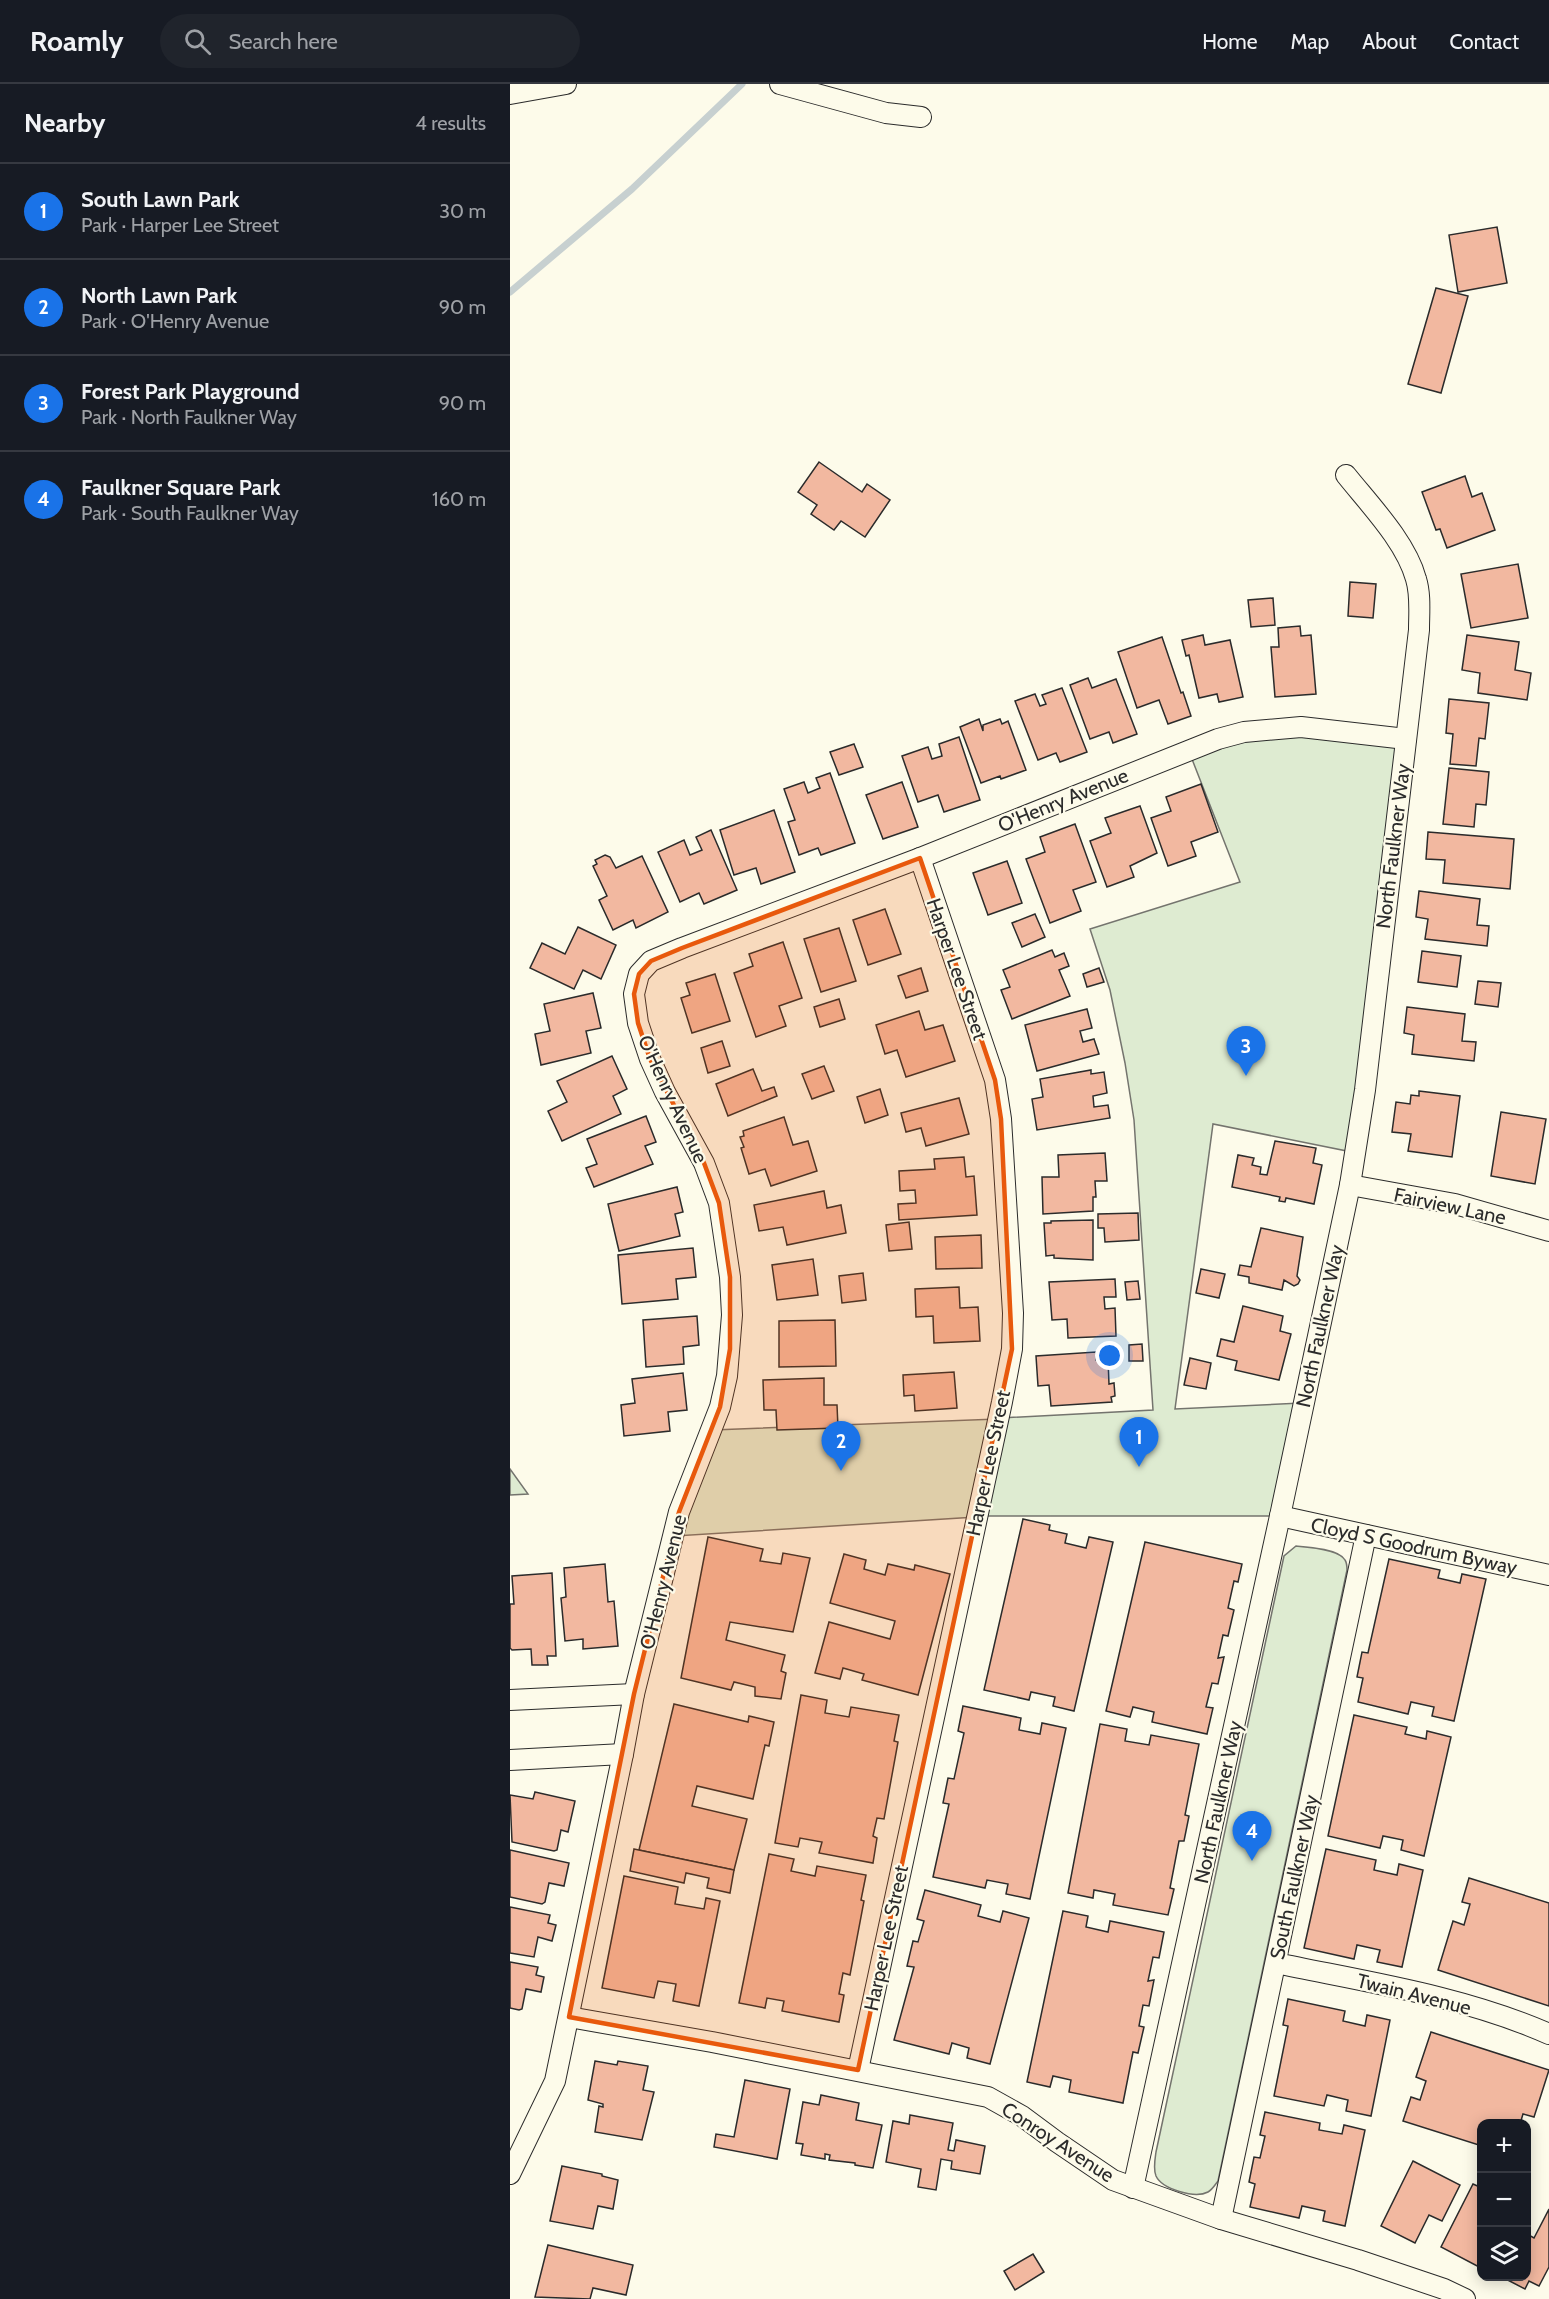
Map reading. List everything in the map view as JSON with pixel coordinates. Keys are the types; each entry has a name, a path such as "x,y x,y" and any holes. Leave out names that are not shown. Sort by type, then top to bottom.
{"street":[{"path":"510,94 566,84"},
{"path":"780,84 886,113 921,117"},
{"name":"North Faulkner Way","path":"1133,2188 1350,1185 1365,1090 1419,630 1419,601 1416,579 1402,546 1346,475"},
{"name":"O'Henry Avenue","path":"510,2174 555,2081 634,1694 679,1512 720,1407 727,1376 732,1315 730,1277 719,1203 704,1163 665,1092 650,1059 638,1023 634,994 639,974 651,961 672,952 920,858 1218,739 1244,732 1301,727 1406,739"},
{"name":"Harper Lee Street","path":"858,2070 1012,1349 1013,1313 1001,1119 995,1080 920,858"},
{"name":"Fairview Lane","path":"1350,1185 1455,1204 1549,1231"},
{"name":"Cloyd S Goodrum Byway","path":"1280,1516 1549,1575"},
{"name":"South Faulkner Way","path":"1221,2219 1366,1535"},
{"path":"510,1700 634,1694"},
{"path":"510,1760 623,1754"},
{"name":"Twain Avenue","path":"1276,1963 1416,1993 1488,2012 1549,2034"},
{"name":"Conroy Avenue","path":"569,2018 858,2070 988,2097 1022,2116 1103,2173 1133,2188 1221,2219 1444,2289 1465,2299"}],"highlighted area":[{"path":"920,858 995,1080 1001,1119 1012,1349 858,2070 569,2017 634,1694 679,1512 720,1407 730,1349 730,1277 719,1203 704,1163 650,1059 638,1023 634,994 639,974 651,961 682,948"}],"green space":[{"path":"1267,731 1403,742 1352,1152 1213,1124 1175,1409 1301,1403 1278,1516 979,1516 1000,1418 1153,1410 1134,1120 1110,990 1090,929 1240,882 1190,754"},
{"path":"997,1419 976,1517 675,1536 713,1430"},
{"path":"510,1469 528,1494 510,1495"},
{"path":"1296,1546 1336,1553 1345,1560 1347,1570 1218,2181 1208,2192 1187,2193 1172,2189 1159,2181 1154,2164 1156,2152 1284,1556"}],"building":[{"path":"1497,227 1507,283 1458,292 1449,235"},
{"path":"1436,288 1468,296 1441,393 1408,384"},
{"path":"819,462 862,492 867,484 890,500 865,537 841,521 834,530 811,514 817,505 798,492"},
{"path":"1465,476 1472,497 1482,493 1495,530 1447,548 1440,529 1436,530 1422,492"},
{"path":"1518,564 1528,618 1471,628 1461,574"},
{"path":"1350,582 1376,584 1373,618 1348,616"},
{"path":"1273,598 1275,625 1251,627 1248,600"},
{"path":"1300,626 1301,636 1311,635 1316,694 1275,697 1271,647 1279,647 1278,628"},
{"path":"1203,635 1205,645 1230,640 1243,697 1219,702 1217,694 1199,698 1189,655 1186,656 1182,640"},
{"path":"1467,635 1519,642 1515,670 1531,673 1527,700 1478,693 1480,673 1462,670"},
{"path":"1162,637 1191,716 1168,724 1159,700 1137,708 1118,652"},
{"path":"1088,678 1092,688 1116,679 1137,734 1113,743 1109,732 1090,739 1070,685"},
{"path":"1062,688 1087,752 1060,762 1056,753 1038,760 1015,701 1035,694 1040,706 1046,704 1042,695"},
{"path":"1449,699 1489,703 1485,739 1479,738 1476,766 1450,764 1453,734 1446,733"},
{"path":"979,719 983,731 983,725 1000,719 1002,724 1008,721 1026,770 981,783 960,727"},
{"path":"959,737 980,800 944,812 938,795 918,802 902,756 928,747 932,759 942,756 939,744"},
{"path":"854,744 863,767 839,775 830,752"},
{"path":"1449,768 1489,772 1486,805 1476,804 1474,827 1443,824"},
{"path":"830,773 855,843 821,855 818,848 799,855 788,822 795,820 784,789 804,782 808,793 820,788 816,778"},
{"path":"902,782 918,827 883,839 866,795"},
{"path":"1201,784 1218,832 1191,842 1196,856 1168,866 1151,818 1171,811 1166,797"},
{"path":"1140,806 1157,853 1130,866 1134,877 1107,887 1090,841 1111,833 1105,818"},
{"path":"774,810 795,872 761,884 756,868 734,875 720,830"},
{"path":"1075,824 1096,882 1073,890 1081,911 1050,923 1026,859 1045,852 1040,837"},
{"path":"711,830 737,890 704,904 699,893 680,902 658,852 684,840 690,855 702,850 696,837"},
{"path":"1428,832 1514,839 1510,889 1443,883 1445,860 1426,859"},
{"path":"605,855 610,857 616,868 642,856 668,912 636,928 633,920 613,930 599,900 607,896 593,866 597,864 595,860"},
{"path":"1007,861 1022,903 988,915 973,873"},
{"path":"1419,891 1480,899 1477,925 1489,926 1487,946 1425,939 1428,919 1416,917"},
{"path":"885,909 901,954 868,965 853,920"},
{"path":"1035,914 1045,937 1022,947 1012,923"},
{"path":"578,927 616,945 601,979 583,970 574,989 530,968 542,943 565,954"},
{"path":"839,928 856,981 821,992 804,939"},
{"path":"783,942 802,998 779,1006 786,1026 756,1037 734,973 753,966 749,954"},
{"path":"1052,950 1055,957 1064,953 1069,966 1059,970 1070,996 1012,1019 1001,990 1010,987 1003,970"},
{"path":"1422,951 1461,956 1457,987 1418,982"},
{"path":"921,968 928,991 906,998 898,976"},
{"path":"1099,968 1104,982 1087,987 1083,974"},
{"path":"715,974 730,1021 692,1033 681,998 690,995 686,983"},
{"path":"1478,981 1501,983 1498,1007 1475,1004"},
{"path":"593,993 601,1028 586,1031 591,1053 541,1065 535,1034 550,1031 544,1004"},
{"path":"839,999 845,1019 820,1027 814,1007"},
{"path":"1407,1007 1465,1014 1462,1041 1476,1042 1474,1061 1412,1054 1414,1035 1404,1033"},
{"path":"1087,1009 1092,1028 1080,1031 1083,1042 1094,1039 1099,1054 1037,1071 1025,1025"},
{"path":"919,1011 925,1030 943,1025 955,1061 906,1077 897,1050 885,1054 876,1025"},
{"path":"722,1041 730,1066 708,1073 701,1048"},
{"path":"612,1056 627,1089 613,1096 621,1114 562,1141 548,1111 567,1102 557,1081"},
{"path":"824,1066 834,1091 812,1099 802,1074"},
{"path":"753,1069 762,1091 774,1087 777,1096 728,1116 716,1084"},
{"path":"1091,1070 1091,1074 1104,1072 1107,1093 1093,1096 1094,1107 1108,1105 1110,1118 1037,1130 1032,1099 1043,1097 1040,1079"},
{"path":"880,1089 888,1115 865,1123 857,1097"},
{"path":"1419,1091 1460,1096 1452,1157 1408,1151 1411,1134 1392,1132 1396,1102 1410,1104 1411,1095 1419,1096"},
{"path":"959,1098 969,1134 926,1146 921,1128 906,1132 901,1113"},
{"path":"1501,1112 1546,1119 1535,1184 1491,1176"},
{"path":"646,1116 656,1142 645,1146 653,1164 594,1187 586,1168 597,1164 587,1139"},
{"path":"784,1117 793,1145 808,1141 817,1171 771,1186 765,1169 749,1174 740,1137 744,1136 743,1131"},
{"path":"1275,1141 1316,1148 1313,1163 1322,1165 1314,1204 1286,1198 1285,1202 1279,1201 1280,1197 1232,1187 1238,1155 1254,1158 1252,1165 1261,1167 1260,1174 1267,1175"},
{"path":"1105,1153 1107,1181 1095,1181 1096,1197 1093,1197 1093,1211 1043,1214 1042,1177 1059,1177 1058,1155"},
{"path":"964,1157 966,1177 974,1176 977,1215 899,1220 898,1204 916,1203 915,1190 900,1191 899,1171 935,1169 934,1159"},
{"path":"677,1187 683,1212 675,1214 680,1236 619,1251 608,1204"},
{"path":"824,1191 827,1208 841,1205 846,1233 787,1245 783,1227 759,1231 754,1205"},
{"path":"1138,1213 1139,1240 1105,1242 1104,1228 1098,1228 1098,1214"},
{"path":"1093,1220 1093,1260 1046,1256 1044,1223"},
{"path":"909,1222 912,1249 889,1251 886,1225"},
{"path":"1261,1228 1303,1237 1297,1276 1300,1280 1298,1284 1294,1286 1284,1280 1282,1290 1249,1283 1249,1277 1238,1275 1240,1265 1251,1267"},
{"path":"981,1235 982,1268 936,1269 935,1237"},
{"path":"693,1248 696,1277 676,1279 678,1299 622,1304 618,1255"},
{"path":"813,1259 818,1295 777,1300 772,1265"},
{"path":"1201,1269 1225,1274 1219,1298 1196,1293"},
{"path":"863,1273 866,1300 842,1303 839,1276"},
{"path":"1115,1279 1116,1297 1104,1297 1105,1309 1115,1308 1116,1336 1068,1338 1067,1319 1052,1320 1049,1282"},
{"path":"1138,1281 1140,1299 1127,1300 1125,1282"},
{"path":"959,1287 960,1308 978,1307 980,1341 934,1343 933,1316 916,1317 915,1289"},
{"path":"1243,1306 1283,1316 1280,1331 1291,1334 1279,1380 1235,1370 1237,1361 1217,1356 1221,1339 1234,1342"},
{"path":"697,1316 699,1345 683,1347 684,1364 646,1367 643,1320"},
{"path":"835,1320 836,1366 779,1367 779,1321"},
{"path":"1142,1344 1143,1361 1129,1361 1129,1345"},
{"path":"1096,1352 1096,1360 1108,1359 1109,1384 1114,1383 1115,1396 1111,1397 1112,1402 1051,1406 1049,1385 1038,1386 1036,1356"},
{"path":"1190,1358 1211,1363 1206,1389 1184,1385"},
{"path":"954,1372 957,1408 915,1411 914,1395 904,1396 903,1375"},
{"path":"683,1373 687,1410 668,1412 670,1431 624,1436 621,1405 635,1403 632,1379"},
{"path":"824,1378 824,1405 837,1405 838,1428 777,1430 776,1410 764,1410 763,1380"},
{"path":"1023,1519 1050,1525 1049,1530 1067,1534 1065,1543 1086,1548 1089,1537 1113,1542 1074,1711 1053,1706 1055,1697 1031,1692 1029,1700 984,1690"},
{"path":"708,1537 763,1549 760,1561 781,1564 783,1553 810,1558 793,1632 730,1622 726,1640 785,1655 781,1671 786,1673 781,1699 755,1696 755,1687 734,1682 731,1690 681,1678"},
{"path":"1145,1542 1242,1564 1238,1582 1234,1581 1228,1608 1234,1610 1228,1636 1223,1635 1218,1658 1224,1657 1218,1684 1212,1683 1206,1707 1213,1708 1207,1734 1152,1722 1154,1712 1133,1707 1130,1717 1106,1711"},
{"path":"844,1554 866,1560 864,1569 885,1575 888,1564 914,1570 915,1565 950,1574 918,1695 862,1680 864,1674 843,1668 840,1679 815,1673 829,1622 890,1639 895,1621 830,1603"},
{"path":"1389,1559 1440,1570 1438,1578 1460,1583 1462,1574 1486,1579 1454,1721 1432,1716 1434,1707 1411,1702 1408,1714 1358,1702 1363,1678 1357,1677 1362,1652 1368,1653"},
{"path":"605,1564 608,1602 614,1601 618,1646 583,1649 583,1639 565,1641 561,1598 566,1597 564,1568"},
{"path":"552,1573 556,1656 547,1656 548,1665 532,1665 531,1649 512,1650 510,1648 510,1604 514,1604 512,1576"},
{"path":"801,1695 827,1700 825,1713 849,1717 851,1707 899,1715 894,1741 898,1742 884,1819 877,1818 873,1836 877,1838 873,1863 819,1853 822,1842 800,1838 798,1847 775,1843"},
{"path":"674,1704 748,1722 749,1716 774,1722 769,1746 765,1745 753,1799 697,1786 692,1806 747,1819 734,1870 639,1850"},
{"path":"963,1706 1021,1718 1019,1730 1040,1734 1042,1723 1066,1728 1030,1899 1006,1894 1008,1884 987,1880 985,1888 933,1877 949,1804 943,1803 948,1778 954,1779 964,1733 958,1731"},
{"path":"1354,1715 1407,1727 1405,1734 1426,1739 1427,1731 1451,1737 1424,1856 1401,1850 1403,1840 1383,1836 1380,1848 1328,1836"},
{"path":"1100,1724 1127,1729 1125,1741 1149,1745 1151,1735 1199,1744 1185,1815 1189,1816 1184,1841 1179,1841 1170,1888 1174,1889 1168,1915 1113,1905 1115,1894 1094,1890 1093,1898 1068,1893"},
{"path":"535,1792 575,1801 568,1832 561,1830 557,1850 512,1842 510,1795 533,1799"},
{"path":"634,1849 734,1870 730,1893 707,1888 709,1878 686,1873 684,1883 630,1871"},
{"path":"1326,1849 1376,1860 1374,1870 1397,1875 1399,1864 1423,1870 1402,1967 1377,1962 1380,1950 1357,1945 1354,1959 1304,1948"},
{"path":"510,1850 569,1863 564,1886 549,1883 545,1902 542,1904 510,1897"},
{"path":"769,1854 794,1859 791,1871 815,1876 817,1866 866,1875 861,1900 864,1901 850,1975 843,1973 839,1994 844,1995 839,2022 782,2011 784,2001 767,1998 765,2008 739,2003"},
{"path":"624,1876 678,1887 675,1904 704,1909 706,1898 720,1901 699,2006 673,2001 676,1984 658,1981 654,1998 602,1988"},
{"path":"1469,1878 1549,1903 1549,2006 1438,1970 1453,1921 1464,1925 1470,1904 1462,1902"},
{"path":"925,1890 981,1905 978,1916 1000,1922 1003,1911 1029,1918 990,2064 967,2058 969,2048 952,2043 949,2054 894,2040 914,1967 907,1966 913,1941 918,1942 924,1921 917,1919"},
{"path":"510,1907 550,1915 548,1923 556,1925 552,1941 538,1937 534,1957 510,1953"},
{"path":"1063,1911 1088,1916 1086,1927 1108,1932 1110,1921 1164,1932 1159,1958 1153,1957 1148,1981 1154,1980 1149,2006 1143,2005 1139,2026 1144,2027 1138,2053 1133,2052 1123,2103 1069,2092 1071,2080 1053,2076 1050,2087 1027,2082"},
{"path":"510,1962 538,1967 536,1975 544,1977 541,1992 526,1989 522,2009 519,2010 510,2008"},
{"path":"1288,1999 1345,2011 1343,2021 1365,2026 1367,2015 1390,2020 1371,2116 1346,2111 1348,2100 1327,2095 1324,2106 1274,2096 1288,2026 1283,2025"},
{"path":"1431,2032 1549,2070 1534,2117 1523,2114 1522,2119 1477,2119 1477,2144 1403,2121 1411,2097 1420,2100 1426,2081 1416,2077"},
{"path":"595,2061 617,2065 618,2061 648,2066 643,2090 654,2092 642,2140 595,2132 599,2106 603,2107 603,2104 588,2100"},
{"path":"745,2080 790,2089 777,2159 714,2147 716,2134 734,2137"},
{"path":"821,2095 859,2103 856,2120 882,2125 873,2168 829,2160 830,2155 825,2154 825,2159 801,2155 803,2144 796,2143 803,2102 819,2105"},
{"path":"1265,2112 1320,2123 1319,2130 1342,2134 1344,2125 1365,2130 1345,2226 1323,2221 1325,2211 1302,2206 1299,2218 1250,2207 1255,2184 1249,2182 1254,2157 1260,2158 1265,2136 1260,2135"},
{"path":"910,2115 953,2123 948,2150 954,2151 956,2140 985,2146 980,2174 951,2169 952,2161 941,2159 936,2190 918,2187 921,2169 886,2162 893,2121 909,2124"},
{"path":"1413,2161 1460,2185 1442,2221 1429,2215 1415,2243 1381,2226"},
{"path":"562,2166 602,2174 602,2176 618,2180 613,2209 598,2206 593,2229 550,2221"},
{"path":"1473,2184 1477,2186 1477,2266 1441,2247"},
{"path":"1549,2209 1549,2267 1539,2286 1529,2281 1531,2281 1531,2236 1534,2238"},
{"path":"548,2245 633,2265 626,2295 593,2288 590,2299 535,2297"},
{"path":"1033,2254 1044,2272 1015,2290 1004,2271"},
{"path":"1510,2281 1529,2281 1525,2289"}],"waterway":[{"path":"510,292 632,189 742,84"}],"place":[{"name":"Forest Park Playground","path":"1246,1076"},
{"name":"South Lawn Park","path":"1139,1467"},
{"name":"North Lawn Park","path":"841,1471"},
{"name":"Faulkner Square Park","path":"1252,1861"}]}
